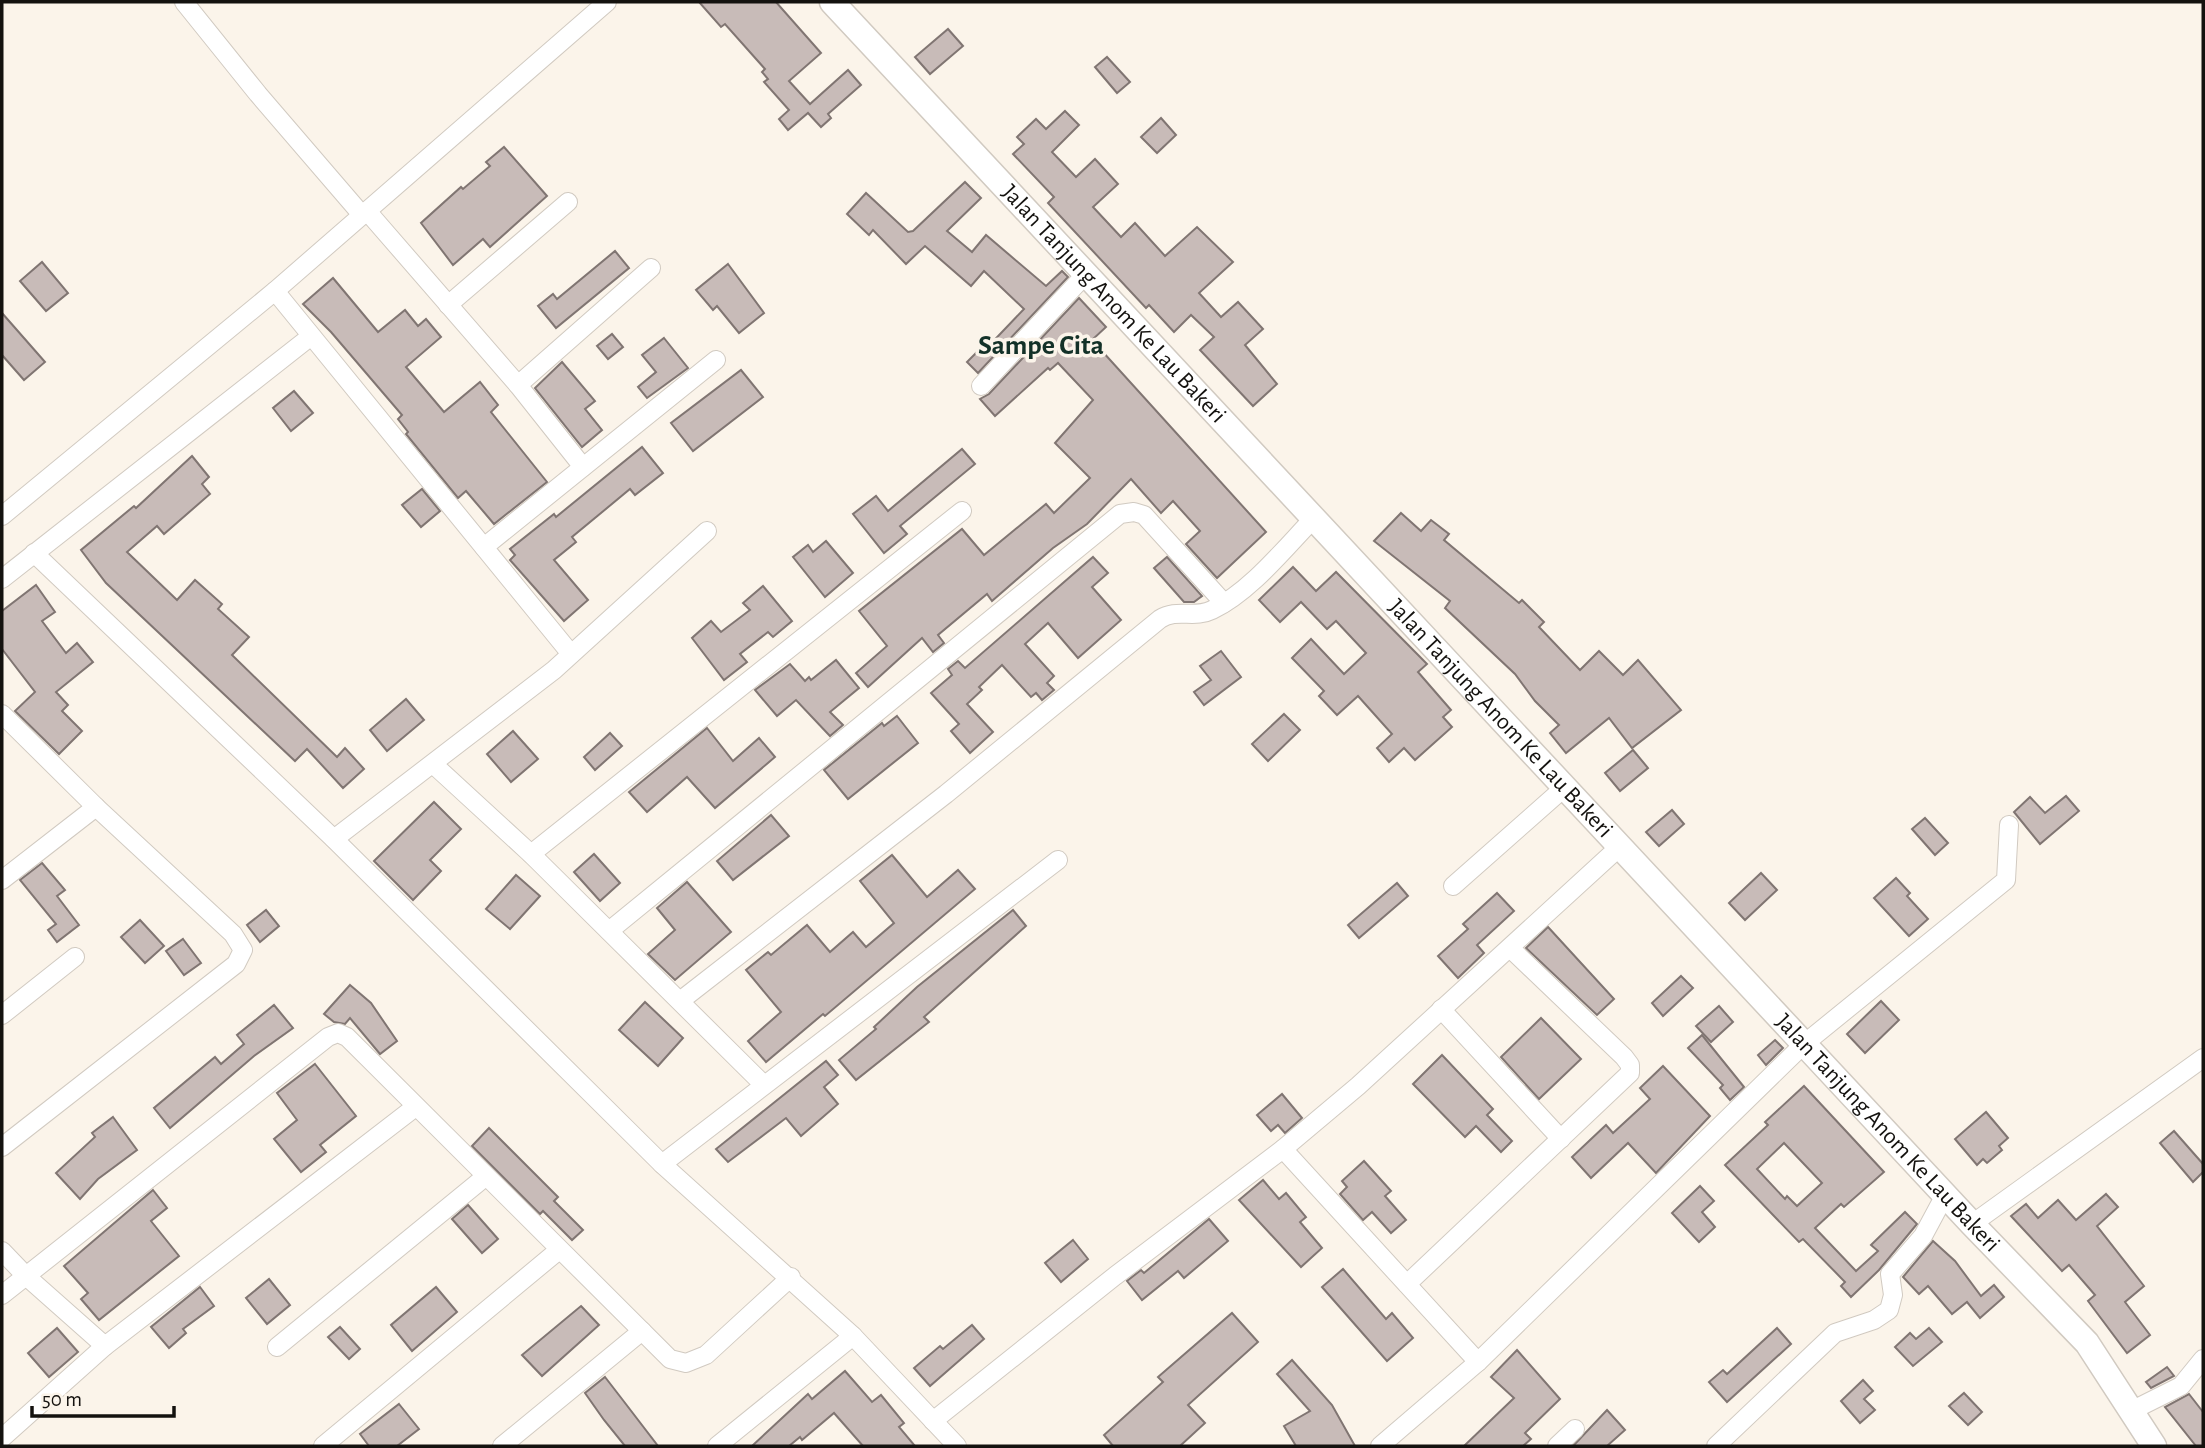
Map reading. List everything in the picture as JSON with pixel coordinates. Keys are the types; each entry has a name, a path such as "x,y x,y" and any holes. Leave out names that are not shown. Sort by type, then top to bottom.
{"main road":[{"name":"Jalan Tanjung Anom Ke Lau Bakeri","path":"832,2 1565,787 1609,850 1804,1044 2087,1343 2154,1446"}],"street":[{"path":"184,2 258,94 518,385 583,467"},
{"path":"2,516 275,291 607,2"},
{"path":"448,305 568,202"},
{"path":"518,385 651,268"},
{"path":"981,386 1086,274"},
{"path":"275,291 571,654"},
{"path":"2,579 310,337"},
{"path":"484,547 716,360"},
{"path":"531,854 962,511"},
{"path":"609,931 1120,514 1134,512 1144,515 1224,603"},
{"path":"680,1001 946,794 1160,619 1174,613 1196,615 1224,603 1268,566 1314,518"},
{"path":"334,839 571,654 707,531"},
{"path":"34,553 334,839 663,1164 791,1277 853,1336 957,1446"},
{"path":"2,714 96,807 233,934 243,950 242,958 2,1147"},
{"path":"433,764 531,854 764,1085"},
{"path":"1453,886 1565,787"},
{"path":"2,880 96,807"},
{"path":"1382,1446 1478,1362 1804,1044 2006,880 2008,825"},
{"path":"933,1421 1115,1276 1255,1173 1358,1086 1510,948 1609,850"},
{"path":"663,1164 1058,860"},
{"path":"1407,1284 1630,1073 1630,1065 1510,948"},
{"path":"2,1015 75,957"},
{"path":"1441,1009 1561,1139"},
{"path":"2,1295 333,1034 347,1037 414,1108 670,1359 678,1362 696,1360 706,1355 791,1277"},
{"path":"1972,1224 2203,1058"},
{"path":"2,1438 105,1346 414,1108"},
{"path":"1283,1149 1478,1362"},
{"path":"277,1347 485,1177"},
{"path":"1716,1446 1835,1333 1874,1321 1889,1310 1893,1295 1889,1274 1923,1236 1945,1195"},
{"path":"323,1446 559,1250"},
{"path":"2,1251 26,1276 105,1346"},
{"path":"502,1446 642,1331"},
{"path":"717,1446 853,1336"},
{"path":"2132,1411 2181,1386 2203,1359"},
{"path":"1557,1446 1575,1429"}],"building":[{"path":"699,2 776,2 821,53 789,81 810,104 848,70 861,85 828,114 831,118 821,127 808,113 788,130 779,119 789,110 764,82 768,79 762,72 765,69 725,24 721,27"},
{"path":"948,29 963,46 930,74 915,57"},
{"path":"1107,57 1130,82 1117,93 1095,67"},
{"path":"1065,111 1079,125 1052,152 1076,177 1095,159 1118,184 1093,207 1121,237 1135,223 1165,256 1197,227 1233,262 1199,293 1221,317 1238,302 1263,329 1245,345 1277,384 1253,406 1200,350 1214,337 1191,315 1174,332 1149,305 1146,308 1048,203 1054,197 1013,154 1024,144 1017,137 1036,119 1046,129"},
{"path":"1161,118 1176,135 1157,153 1141,137"},
{"path":"504,147 547,196 490,247 483,239 453,265 421,223 461,187 463,189 490,166 486,162"},
{"path":"965,182 981,198 947,231 972,252 986,235 1046,286 1062,271 1068,277 978,373 967,362 979,350 982,353 1024,309 984,271 971,286 925,246 906,264 873,230 869,235 847,214 866,193 908,232 913,231"},
{"path":"615,251 629,268 556,328 538,306 553,294 557,299"},
{"path":"42,262 68,293 46,311 20,281"},
{"path":"728,264 764,313 739,333 717,306 713,310 696,290"},
{"path":"333,278 378,332 405,310 418,326 426,319 441,337 406,367 444,412 480,382 498,405 491,412 547,482 494,524 466,491 458,498 406,434 408,432 398,419 402,415 331,332 303,304"},
{"path":"1079,298 1106,327 1092,340 1266,532 1217,578 1186,544 1200,531 1173,501 1161,513 1131,479 1087,524 1053,548 992,601 987,594 938,635 944,643 933,652 922,638 868,687 856,673 887,646 859,611 962,529 984,555 1046,504 1054,513 1090,478 1055,443 1093,400 1058,363 1050,370 1048,368 995,416 980,399 989,394"},
{"path":"2,313 45,362 24,380 2,355"},
{"path":"612,334 623,347 608,359 597,346"},
{"path":"664,338 688,368 647,398 638,387 656,372 642,355"},
{"path":"562,362 595,401 585,409 602,430 582,447 535,388"},
{"path":"741,370 763,397 693,451 671,423"},
{"path":"294,391 313,413 291,431 273,408"},
{"path":"642,447 663,473 635,495 630,489 572,537 576,542 554,560 588,600 564,621 510,560 515,555 510,549 554,514 556,517"},
{"path":"962,449 975,464 900,526 907,534 884,553 853,514 876,496 888,511"},
{"path":"192,456 209,477 202,484 210,494 164,534 157,526 127,552 177,600 195,580 222,604 218,609 249,637 232,655 337,757 345,748 364,769 343,788 307,749 295,761 106,583 81,550 134,506 136,508"},
{"path":"422,489 440,511 421,527 402,505"},
{"path":"1401,513 1421,531 1431,520 1449,534 1444,540 1519,603 1522,600 1544,622 1539,627 1580,670 1599,651 1623,675 1638,660 1681,710 1632,748 1609,718 1566,753 1550,733 1559,725 1535,701 1515,674 1445,608 1450,601 1374,541"},
{"path":"826,541 853,573 825,597 793,557 808,545 813,552"},
{"path":"1093,557 1108,573 1092,587 1121,620 1078,658 1048,623 1025,644 1054,676 1047,683 1054,690 1042,700 1036,693 1031,697 1002,665 979,687 982,690 967,704 993,732 970,753 951,731 959,724 931,693 952,675 948,669 958,661 965,668"},
{"path":"1167,557 1202,596 1194,602 1184,602 1154,568"},
{"path":"1293,567 1316,591 1336,572 1427,664 1418,672 1451,710 1443,717 1452,727 1415,760 1404,748 1389,762 1377,748 1392,734 1358,696 1337,715 1319,696 1324,691 1292,658 1311,639 1344,674 1366,653 1336,621 1327,629 1301,602 1280,622 1259,600"},
{"path":"36,585 55,612 42,621 66,653 77,643 93,662 56,692 68,705 62,711 82,731 59,754 15,711 35,692 2,649 2,611"},
{"path":"763,586 792,621 773,637 768,632 740,654 747,662 724,680 692,638 711,621 721,632 750,610 743,603"},
{"path":"1221,651 1241,677 1204,705 1194,692 1211,680 1200,666"},
{"path":"836,660 859,688 830,712 843,725 830,736 796,700 777,716 755,690 790,664 805,681 809,677 811,680"},
{"path":"406,699 424,720 387,751 370,730"},
{"path":"1284,714 1300,730 1268,761 1252,744"},
{"path":"897,716 918,743 848,799 824,770 882,723 884,726"},
{"path":"707,728 733,761 759,738 775,757 715,808 687,777 647,812 629,792"},
{"path":"513,731 538,759 511,782 487,754"},
{"path":"610,733 622,746 595,770 584,757"},
{"path":"1633,750 1648,768 1620,791 1605,773"},
{"path":"2066,796 2079,811 2040,844 2014,812 2030,797 2045,813"},
{"path":"434,802 461,829 430,860 441,871 413,900 374,861"},
{"path":"1672,810 1684,824 1659,846 1646,832"},
{"path":"771,815 789,836 733,880 717,861"},
{"path":"1925,818 1948,843 1935,855 1912,829"},
{"path":"594,854 620,883 600,901 574,872"},
{"path":"892,855 927,897 958,870 975,889 825,1016 823,1014 766,1062 748,1041 781,1012 746,970 768,952 771,955 807,925 830,952 853,932 866,947 894,923 860,881"},
{"path":"42,863 65,890 57,896 79,925 57,942 48,930 56,924 20,880"},
{"path":"1761,873 1777,890 1745,920 1729,903"},
{"path":"516,875 540,896 510,929 486,909"},
{"path":"1896,878 1910,893 1907,896 1928,919 1909,936 1874,898"},
{"path":"687,882 731,932 675,980 648,954 675,930 657,908"},
{"path":"1397,883 1408,896 1359,938 1348,925"},
{"path":"1497,893 1514,911 1477,945 1484,953 1458,978 1438,956 1468,929 1463,924"},
{"path":"266,910 279,926 260,942 247,925"},
{"path":"1013,910 1026,926 924,1017 929,1022 856,1080 839,1060 876,1029 874,1027 917,987"},
{"path":"140,920 164,946 145,963 121,937"},
{"path":"1548,927 1614,999 1597,1015 1526,948"},
{"path":"183,939 201,963 184,975 166,951"},
{"path":"1681,976 1693,988 1663,1016 1652,1003"},
{"path":"350,985 371,1003 397,1041 380,1054 350,1018 345,1024 334,1022 324,1014"},
{"path":"1881,1001 1899,1020 1865,1053 1847,1034"},
{"path":"645,1002 683,1038 658,1066 619,1030"},
{"path":"274,1005 293,1028 254,1056 170,1128 154,1108 215,1057 221,1064 244,1044 237,1035"},
{"path":"1719,1006 1733,1022 1711,1042 1696,1026"},
{"path":"1541,1018 1581,1059 1539,1099 1501,1057"},
{"path":"1702,1035 1744,1087 1730,1100 1720,1088 1723,1085 1688,1048"},
{"path":"1775,1040 1783,1048 1766,1065 1758,1055"},
{"path":"1442,1055 1493,1109 1487,1115 1512,1141 1501,1152 1476,1126 1465,1137 1413,1084"},
{"path":"826,1061 838,1075 824,1087 838,1104 801,1136 786,1118 728,1162 716,1149"},
{"path":"315,1064 356,1116 320,1145 326,1152 301,1172 274,1139 297,1120 277,1093"},
{"path":"1663,1066 1710,1116 1656,1173 1628,1143 1591,1178 1572,1157 1606,1125 1613,1133 1650,1099 1640,1088"},
{"path":"1804,1086 1884,1172 1844,1207 1841,1204 1815,1228 1856,1271 1878,1251 1871,1245 1905,1212 1917,1224 1879,1270 1851,1297 1841,1286 1845,1282 1803,1239 1799,1242 1725,1165 1768,1125 1765,1122","holes":["1784,1143 1822,1183 1797,1206 1787,1196 1785,1199 1757,1169"]},
{"path":"1282,1094 1302,1118 1285,1133 1278,1125 1271,1131 1257,1115"},
{"path":"1986,1112 2008,1138 1999,1146 2002,1150 1987,1163 1983,1159 1977,1165 1955,1139"},
{"path":"113,1117 137,1150 98,1179 80,1199 56,1173 95,1137 92,1133"},
{"path":"489,1128 558,1197 554,1201 583,1230 572,1240 543,1211 540,1214 472,1146"},
{"path":"2174,1131 2203,1164 2203,1172 2193,1182 2160,1143"},
{"path":"1364,1161 1391,1191 1385,1196 1406,1220 1391,1233 1372,1212 1363,1220 1340,1194 1347,1187 1342,1181"},
{"path":"1263,1180 1279,1199 1286,1193 1306,1217 1300,1222 1322,1248 1301,1267 1239,1200"},
{"path":"1700,1186 1714,1201 1702,1212 1715,1227 1699,1242 1672,1213"},
{"path":"153,1190 167,1208 151,1221 179,1256 99,1320 81,1299 88,1293 64,1266"},
{"path":"2106,1194 2118,1207 2097,1226 2144,1286 2125,1302 2150,1335 2127,1353 2088,1301 2095,1295 2069,1265 2062,1271 2011,1216 2026,1204 2038,1218 2058,1200 2076,1220"},
{"path":"468,1205 498,1239 482,1253 452,1219"},
{"path":"1209,1219 1228,1241 1184,1278 1178,1271 1142,1300 1127,1281 1141,1270 1144,1273"},
{"path":"1073,1240 1088,1259 1061,1282 1045,1263"},
{"path":"1933,1241 1955,1261 1981,1296 1994,1285 2004,1297 1980,1318 1967,1302 1952,1314 1928,1286 1919,1294 1903,1277"},
{"path":"1343,1269 1386,1319 1392,1313 1413,1338 1387,1361 1322,1287"},
{"path":"269,1279 290,1305 267,1324 246,1298"},
{"path":"200,1287 214,1306 183,1329 186,1333 169,1348 151,1327"},
{"path":"436,1287 457,1312 412,1351 391,1325"},
{"path":"581,1306 599,1325 542,1376 522,1355"},
{"path":"1232,1313 1258,1342 1188,1405 1205,1423 1180,1446 1113,1446 1104,1435 1163,1382 1158,1377"},
{"path":"972,1325 984,1339 930,1386 914,1368 940,1346 943,1349"},
{"path":"340,1327 360,1349 349,1359 328,1337"},
{"path":"57,1328 78,1352 49,1377 28,1353"},
{"path":"1777,1328 1791,1344 1727,1402 1709,1382 1723,1370 1727,1374"},
{"path":"1929,1328 1942,1342 1913,1366 1895,1347 1910,1333 1916,1339"},
{"path":"1517,1350 1560,1399 1525,1433 1531,1439 1523,1446 1464,1446 1514,1398 1491,1377"},
{"path":"1292,1360 1332,1405 1355,1446 1296,1446 1284,1426 1310,1411 1277,1374"},
{"path":"2167,1367 2174,1376 2151,1388 2146,1382"},
{"path":"845,1371 872,1402 881,1395 904,1423 899,1427 915,1446 863,1446 834,1413 802,1440 800,1437 789,1446 752,1446 808,1394 812,1399"},
{"path":"605,1377 658,1446 625,1446 604,1420 585,1393"},
{"path":"1863,1380 1873,1391 1864,1399 1875,1410 1860,1423 1841,1401"},
{"path":"1964,1393 1982,1412 1968,1425 1949,1406"},
{"path":"2189,1394 2203,1412 2203,1446 2196,1446 2165,1407"},
{"path":"399,1404 419,1429 397,1446 369,1446 360,1434"},
{"path":"1607,1410 1625,1430 1607,1446 1573,1446"}],"district":[{"name":"Sampe Cita","path":"1041,346"}]}
